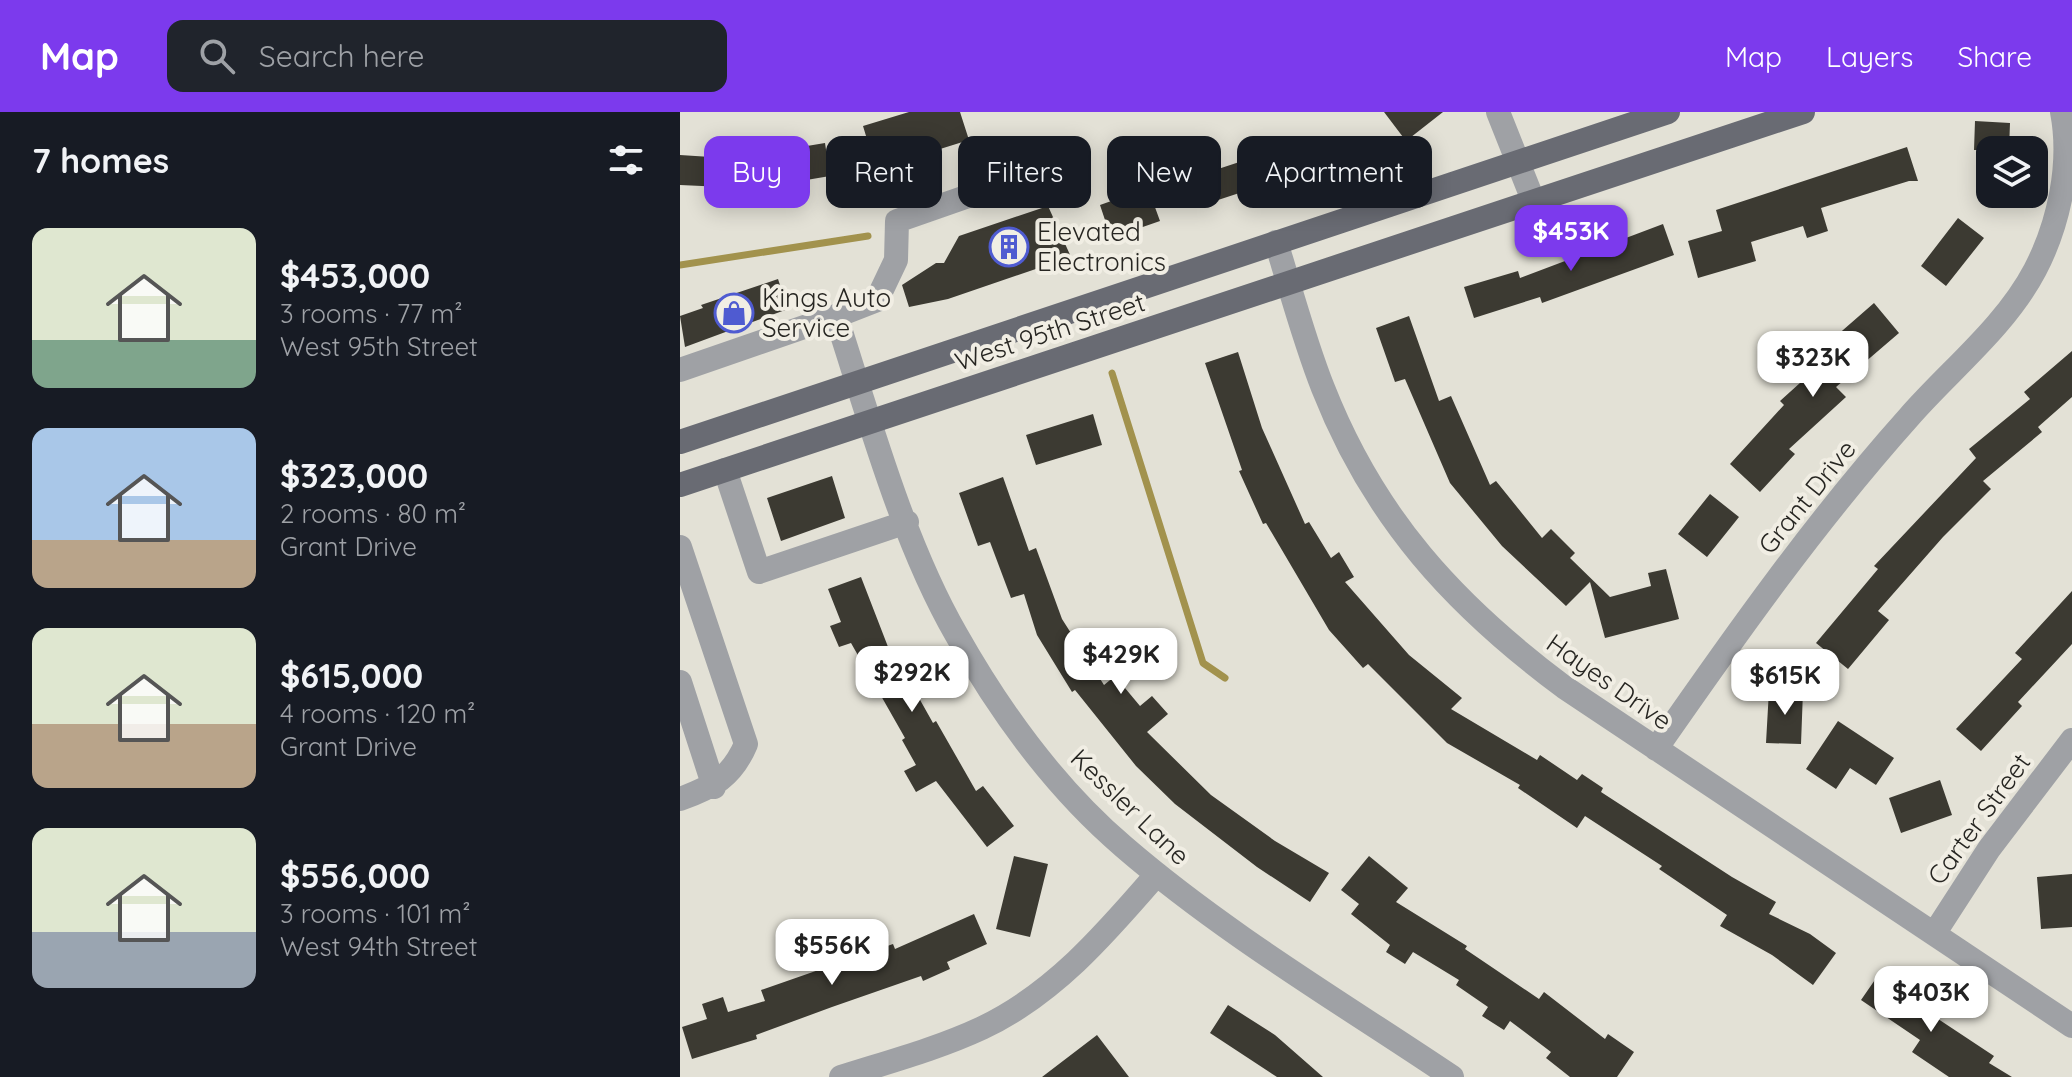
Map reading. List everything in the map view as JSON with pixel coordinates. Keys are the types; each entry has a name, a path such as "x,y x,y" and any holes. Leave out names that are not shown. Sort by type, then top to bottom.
{"main road":[{"name":"West 95th Street","path":"680,442 1668,112"},
{"name":"West 95th Street","path":"680,485 1803,112"}],"street":[{"path":"1498,112 1533,200"},
{"name":"Grant Drive","path":"1656,749 1788,563 1909,417 2018,296 2050,235 2059,201 2068,145 2062,112"},
{"path":"680,370 877,300 896,260 897,221 958,200"},
{"name":"Hayes Drive","path":"1276,242 1322,386 1347,443 1414,550 1468,609 1504,642 1656,749 2072,1026"},
{"name":"Kessler Lane","path":"836,316 907,522 954,631 995,698 1041,759 1100,824 1157,874 1208,913 1452,1077"},
{"path":"725,470 759,572 907,522"},
{"path":"680,799 714,787 737,766 746,744 681,551"},
{"path":"680,682 714,787"},
{"name":"Carter Street","path":"1934,934 1989,849 2072,740"},
{"path":"841,1077 983,1027 1033,998 1083,957 1157,874"}],"building":[{"path":"909,112 960,112 968,136 958,136 958,143 942,148 942,136 866,136 863,126"},
{"path":"1384,112 1443,112 1412,136 1402,136"},
{"path":"1975,121 2010,123 2010,136 1976,136 1974,150"},
{"path":"825,143 826,177 810,179 810,146"},
{"path":"1907,147 1918,181 1909,181 1821,208 1828,231 1807,238 1803,226 1751,242 1756,261 1698,278 1688,241 1722,231 1716,210"},
{"path":"680,155 704,157 704,186 680,185"},
{"path":"1237,163 1237,194 1221,199 1221,168"},
{"path":"1107,203 1107,208 1155,208 1160,221 1111,238 1100,205"},
{"name":"Elevated Electronics","path":"1049,208 1071,257 948,299 909,307 902,285 936,263 944,263 959,236"},
{"path":"1958,218 1984,238 1946,286 1921,266"},
{"path":"1663,224 1674,255 1542,303 1540,297 1474,318 1464,287 1518,271 1520,278"},
{"name":"Kings Auto Service","path":"778,279 788,309 685,347 680,316 703,308 701,305"},
{"path":"1874,303 1899,333 1836,387 1846,397 1789,449 1795,454 1760,492 1730,464 1784,405 1780,401 1842,345 1835,337"},
{"path":"1409,316 1439,401 1451,396 1490,485 1496,481 1542,538 1551,529 1575,553 1570,558 1610,597 1651,586 1648,573 1666,569 1679,619 1605,638 1590,582 1566,606 1502,546 1450,483 1405,379 1395,382 1376,328"},
{"path":"2072,351 2072,397 2038,427 2042,432 1983,481 1991,489 1943,537 1878,611 1889,620 1848,669 1816,643 1878,569 1874,566 1976,458 1969,449 2030,399 2024,392"},
{"path":"1238,352 1262,428 1305,524 1309,522 1331,558 1339,552 1354,577 1345,582 1409,655 1462,698 1451,709 1537,760 1540,755 1577,780 1582,774 1603,788 1601,792 1776,902 1769,914 1810,934 1836,953 1813,985 1772,955 1720,926 1727,915 1659,869 1662,866 1585,816 1577,828 1518,788 1520,785 1447,743 1368,664 1363,668 1329,630 1266,523 1263,524 1239,471 1242,470 1205,363"},
{"path":"1093,414 1102,445 1036,465 1026,435"},
{"path":"832,476 845,518 781,541 767,498"},
{"path":"1003,477 1029,551 1036,548 1062,619 1104,685 1115,676 1140,706 1152,696 1168,714 1147,732 1211,795 1275,841 1329,873 1310,902 1257,867 1175,804 1136,766 1075,690 1072,692 1037,635 1024,594 1011,598 990,542 978,546 959,493"},
{"path":"1710,494 1739,517 1707,557 1678,534"},
{"path":"861,577 890,652 892,650 933,723 936,721 976,791 983,786 1014,826 987,847 936,781 916,792 904,771 916,765 902,740 905,738 851,643 839,647 830,626 841,622 828,589"},
{"path":"2072,591 2072,644 2018,702 2022,706 1981,751 1956,729 2022,659 2015,653"},
{"path":"1769,690 1803,691 1801,744 1766,743"},
{"path":"1838,721 1894,758 1876,785 1850,768 1836,789 1806,769"},
{"path":"1940,780 1952,815 1901,833 1889,798"},
{"path":"1014,856 1048,864 1030,937 996,929"},
{"path":"1369,856 1408,888 1396,902 1467,946 1465,949 1539,999 1544,992 1605,1039 1608,1034 1634,1052 1617,1077 1570,1077 1546,1058 1551,1052 1510,1021 1504,1030 1482,1016 1488,1007 1456,985 1459,980 1413,952 1405,964 1386,952 1390,945 1351,914 1359,904 1341,890"},
{"path":"2072,874 2072,927 2041,929 2037,877"},
{"path":"974,914 987,944 947,962 950,969 923,981 921,976 832,1007 756,1035 757,1039 692,1059 682,1027 707,1019 702,1004 723,997 728,1012 765,1001 761,990 893,944 895,949"},
{"path":"1879,974 1922,1004 1920,1007 1994,1056 1989,1063 2012,1077 1949,1077 1912,1052 1920,1040 1861,1000"},
{"path":"1228,1005 1275,1035 1323,1077 1277,1077 1210,1033"},
{"path":"1097,1035 1129,1077 1042,1077"}],"waterway":[{"path":"680,265 868,236"},
{"path":"1112,373 1203,663 1225,678"}],"place":[{"name":"Elevated Electronics","path":"1009,247"},
{"name":"Kings Auto Service","path":"734,313"}]}
